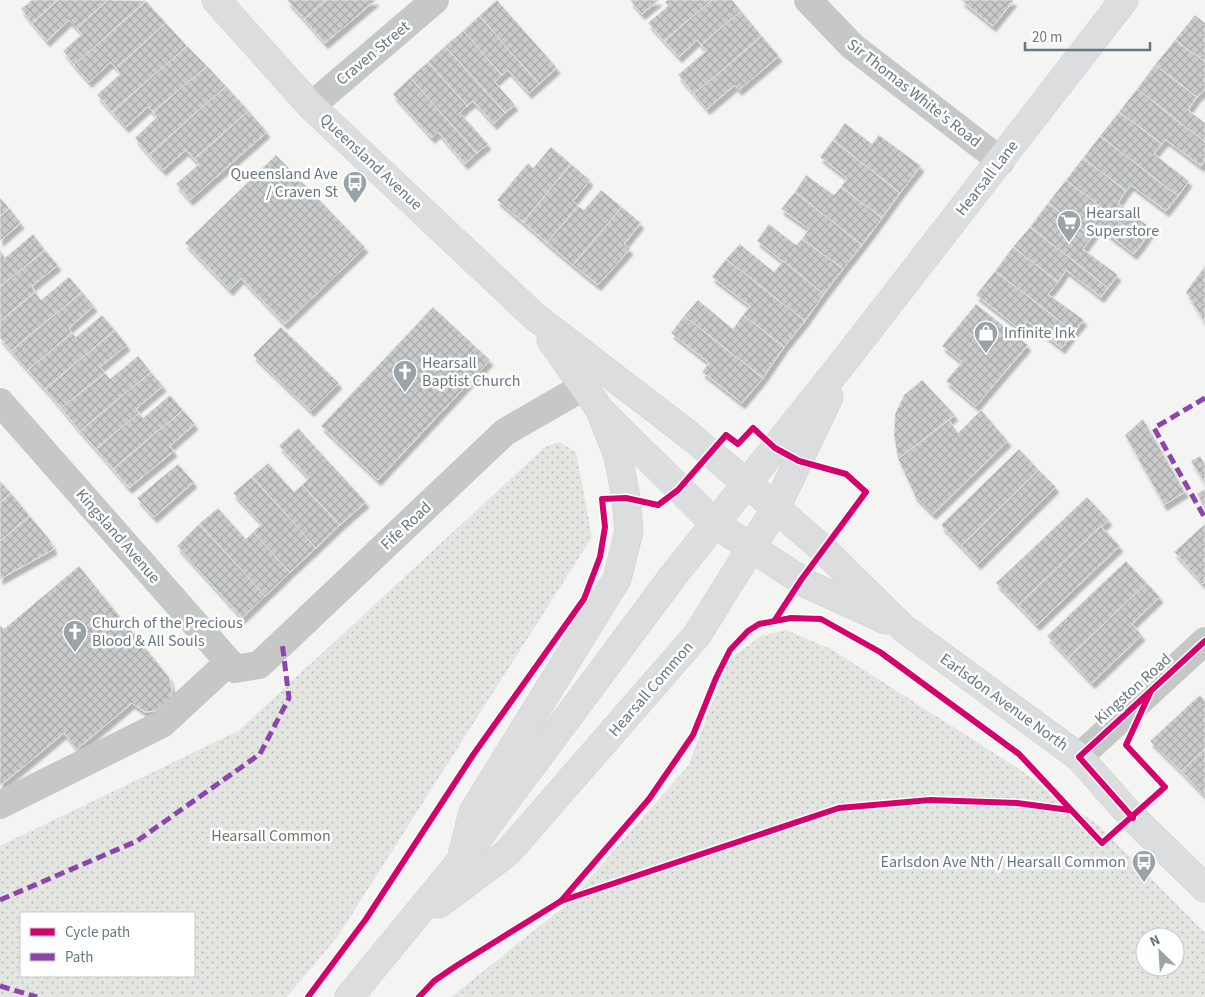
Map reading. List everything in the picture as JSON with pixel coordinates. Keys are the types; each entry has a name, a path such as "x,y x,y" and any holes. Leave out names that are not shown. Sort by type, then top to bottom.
{"main road":[{"name":"Queensland Avenue","path":"216,0 312,106 534,316 689,436 746,484"},
{"name":"Hearsall Lane","path":"746,484 1001,161 1124,0"},
{"name":"Queensland Avenue","path":"534,316 600,410 715,524"},
{"name":"Hearsall Lane","path":"776,508 849,355"},
{"path":"460,862 473,812 617,579 629,531 626,498 618,456 600,410"},
{"name":"Earlsdon Avenue North","path":"746,484 825,551 903,628 1079,757 1133,818 1205,888"},
{"name":"Hearsall Common","path":"349,997 410,926 460,862 673,576 746,484"},
{"name":"Hearsall Common","path":"410,926 508,852 697,635 776,508"},
{"name":"Earlsdon Avenue North","path":"715,524 807,584 903,628"}],"street":[{"name":"Craven Street","path":"312,106 435,0"},
{"name":"Sir Thomas White's Road","path":"808,0 852,46 1001,161"},
{"name":"Fife Road","path":"232,665 259,665 505,432 583,387"},
{"name":"Kingsland Avenue","path":"0,402 232,665"},
{"name":"Kingston Road","path":"1079,757 1205,642"},
{"path":"0,806 162,724 232,665"}],"green space":[{"name":"Hearsall Common","path":"559,442 576,452 592,537 338,936 287,997 0,997 0,846 238,731 545,447"},
{"path":"786,630 831,649 1016,767 1098,825 1205,933 1205,997 451,997 565,906 688,766 729,660 761,636"}],"building":[{"path":"32,0 58,0 32,23 21,9"},
{"path":"58,0 108,0 77,28 69,20 47,41 32,23"},
{"path":"108,0 146,1 74,65 63,51 82,34 77,28"},
{"path":"287,0 326,0 304,19"},
{"path":"326,0 376,0 325,43 304,19"},
{"path":"497,0 557,68 539,84 479,16"},
{"path":"630,0 659,0 642,14"},
{"path":"667,0 712,0 664,41 648,23 668,6 665,2"},
{"path":"712,0 732,0 741,11 701,45 697,40 679,57 664,41"},
{"path":"961,0 1014,0 993,26"},
{"path":"146,1 166,23 116,68 111,62 89,82 74,65"},
{"path":"741,11 762,36 694,94 678,75 706,51 701,45"},
{"path":"1195,15 1205,23 1205,62 1175,40"},
{"path":"479,16 539,84 529,93 508,70 502,75 463,31"},
{"path":"166,23 187,46 112,112 97,95 120,74 116,68"},
{"path":"463,31 502,75 495,82 515,105 505,113 445,46"},
{"path":"762,36 779,56 739,90 735,85 707,109 694,94"},
{"path":"1175,40 1205,62 1205,90 1197,97 1155,65"},
{"path":"187,46 207,66 153,112 148,107 126,127 112,112"},
{"path":"445,46 505,113 494,124 473,101 467,106 428,62"},
{"path":"428,62 467,106 460,113 488,144 477,153 410,78"},
{"path":"1155,65 1197,97 1188,110 1205,123 1205,142 1137,89"},
{"path":"207,66 226,86 149,155 135,138 157,117 153,112"},
{"path":"410,78 477,153 465,164 438,132 432,138 393,94"},
{"path":"226,86 249,111 194,159 186,150 163,170 149,155"},
{"path":"1137,89 1205,142 1205,160 1201,166 1166,140 1162,144 1119,112"},
{"path":"249,111 267,132 190,200 176,184 199,164 194,159"},
{"path":"1119,112 1162,144 1154,154 1189,181 1178,196 1100,136"},
{"path":"845,123 872,144 879,135 921,166 900,193 833,140"},
{"path":"1100,136 1178,196 1166,211 1131,185 1126,191 1083,158"},
{"path":"833,140 900,193 882,218 841,187 847,178 820,157"},
{"path":"551,147 571,164 523,222 497,200 528,163 533,168"},
{"path":"276,155 365,247 285,324 241,278 230,290 185,243"},
{"path":"1083,158 1126,191 1118,203 1152,229 1144,241 1066,180"},
{"path":"571,164 590,180 573,201 578,206 547,243 523,222"},
{"path":"806,175 834,195 841,187 882,218 862,245 795,192"},
{"path":"1066,180 1144,241 1134,254 1099,227 1092,237 1048,203"},
{"path":"601,190 622,207 573,265 547,243 578,206 584,210"},
{"path":"795,192 862,245 843,269 802,239 809,229 781,209"},
{"path":"0,198 9,208 0,216"},
{"name":"Hearsall Superstore","path":"1048,203 1092,237 1083,249 1118,275 1108,288 1030,227"},
{"path":"622,207 641,223 624,244 630,249 598,285 573,265"},
{"path":"9,208 21,223 0,241 0,216"},
{"path":"769,224 796,245 802,239 843,269 824,294 757,241"},
{"path":"1030,227 1108,288 1101,297 1066,270 1058,282 1013,247"},
{"path":"33,234 45,250 0,287 0,250 5,258"},
{"path":"740,244 774,272 783,261 824,294 805,321 726,259"},
{"path":"1013,247 1058,282 1048,294 1084,320 1074,332 995,271"},
{"path":"45,250 58,265 32,286 35,292 0,321 0,287"},
{"path":"726,259 805,321 784,347 743,315 750,306 712,277"},
{"path":"1205,266 1205,323 1186,292"},
{"path":"995,271 1074,332 1062,348 1027,321 1021,330 976,295"},
{"path":"69,277 82,292 11,351 0,338 0,321 35,292 41,300"},
{"path":"82,292 94,306 69,328 72,333 28,370 11,351"},
{"path":"698,300 733,329 743,315 784,347 763,378 684,316"},
{"name":"Infinite Ink","path":"976,304 1028,345 976,406 946,381 962,362 942,346"},
{"name":"Hearsall Baptist Church","path":"433,307 490,360 378,480 321,426"},
{"path":"102,315 115,330 45,389 28,370 72,333 76,337"},
{"path":"684,316 763,378 742,403 702,372 709,363 671,333"},
{"path":"281,327 339,383 311,411 253,355"},
{"path":"115,330 127,345 100,367 105,373 61,408 45,389"},
{"path":"138,356 151,372 80,431 61,408 105,373 110,379"},
{"path":"151,372 163,386 136,409 139,413 96,449 80,431"},
{"path":"922,380 955,415 898,459 894,436 895,414 904,395"},
{"path":"170,395 183,410 113,469 96,449 139,413 143,418"},
{"path":"183,410 195,424 170,446 174,451 129,488 113,469"},
{"path":"981,410 1008,441 933,514 915,496 898,459 949,420 958,433"},
{"path":"1143,419 1185,492 1164,505 1125,435"},
{"path":"298,428 366,502 340,525 302,485 309,478 279,446"},
{"path":"1019,449 1039,470 961,546 941,525"},
{"path":"1200,456 1205,465 1205,484 1191,461"},
{"path":"268,463 294,492 302,485 340,525 316,548 252,477"},
{"path":"178,464 194,482 154,517 137,498"},
{"path":"1039,470 1056,487 978,564 961,546"},
{"path":"252,477 316,548 290,572 253,532 262,524 233,493"},
{"path":"0,481 11,493 0,503"},
{"path":"1205,489 1205,508 1197,494"},
{"path":"11,493 30,516 0,541 0,503"},
{"path":"1087,497 1109,520 1018,605 996,583"},
{"path":"218,508 246,539 253,532 290,572 265,596 199,524"},
{"path":"30,516 50,540 54,549 0,579 0,541"},
{"path":"199,524 265,596 242,618 177,546"},
{"path":"1205,524 1205,582 1203,584 1174,552"},
{"path":"1101,526 1120,546 1037,625 1018,605"},
{"path":"1126,561 1147,583 1068,658 1047,636"},
{"name":"Church of the Precious Blood & All Souls","path":"79,566 169,677 172,688 171,698 156,711 145,712 132,703 77,749 64,733 0,786 0,625 4,629"},
{"path":"1147,583 1160,597 1132,624 1142,635 1092,683 1068,658"},
{"path":"1200,695 1205,701 1205,749 1181,771 1150,741"},
{"path":"1205,749 1205,796 1181,771"}],"marked path":[{"path":"1205,398 1154,428 1205,518"},
{"path":"0,900 137,841 260,754 289,698 282,642"},
{"path":"0,986 37,997"}],"cycle path":[{"path":"308,997 366,919 473,755 584,599 600,557 605,527 602,499 626,498 658,505 678,490 726,435 738,444 753,428 775,448 799,461 846,474 866,492 801,580 775,620"},
{"path":"561,901 649,799 693,735 716,678 730,650 748,631 759,624 791,618 821,619 880,652 1019,754 1102,843 1165,787 1126,745 1150,693"},
{"path":"1133,818 1079,757 1205,641"},
{"path":"419,997 434,981 456,966 561,901 839,808 930,800 1017,803 1069,810"}],"place":[{"name":"Queensland Ave / Craven St","path":"355,204"},
{"name":"Hearsall Superstore","path":"1069,243"},
{"name":"Infinite Ink","path":"986,354"},
{"name":"Hearsall Baptist Church","path":"405,393"},
{"name":"Church of the Precious Blood & All Souls","path":"75,653"},
{"name":"Earlsdon Ave Nth / Hearsall Common","path":"1144,883"}]}
